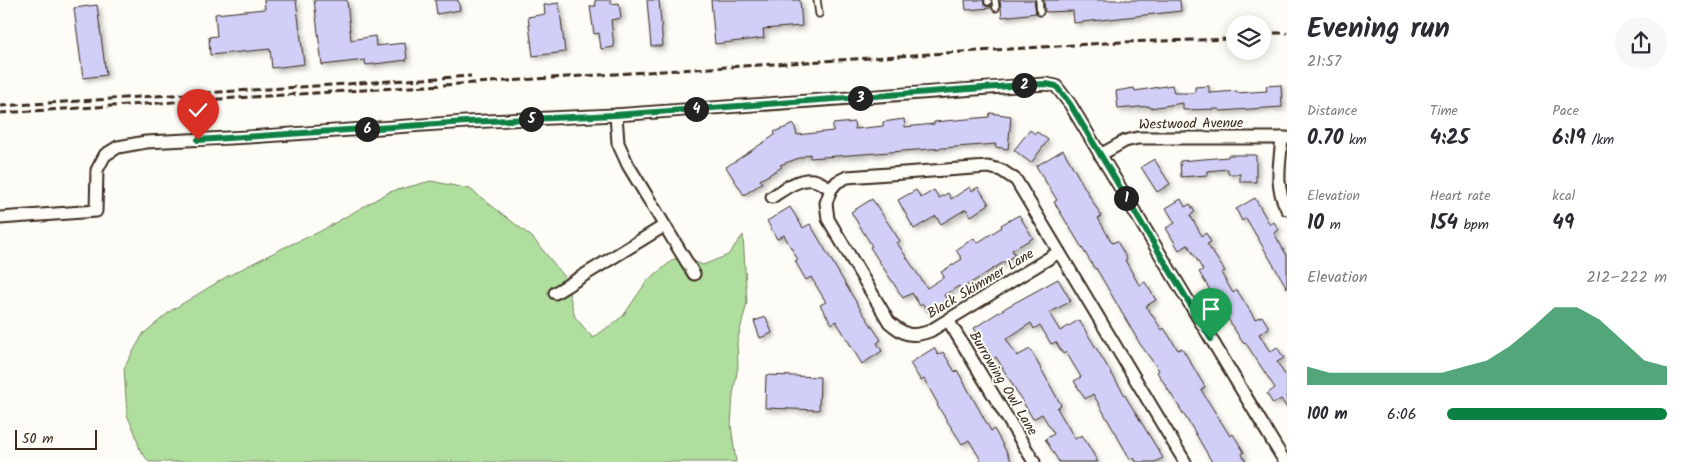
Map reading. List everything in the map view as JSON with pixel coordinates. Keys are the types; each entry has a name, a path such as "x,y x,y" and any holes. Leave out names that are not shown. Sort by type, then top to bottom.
{"street":[{"path":"0,218 96,211 97,170 105,155 118,147 146,142 466,122 616,115 1046,84 1056,86 1062,91 1285,462"},
{"path":"616,115 618,143 628,166 694,274"},
{"name":"Westwood Avenue","path":"1100,155 1125,141 1138,138 1285,138"},
{"path":"1285,138 1278,184 1280,197 1287,209"},
{"path":"772,198 792,185 804,181 813,180 831,189 837,182 847,177 988,167 1001,170 1016,180 1185,462"},
{"name":"Black Skimmer Lane","path":"831,189 826,203 828,219 889,322 902,333 917,336 930,331 1059,252"},
{"path":"555,293 664,226"},
{"name":"Burrowing Owl Lane","path":"948,320 1034,462"}],"lane":[{"path":"817,0 819,14"},
{"path":"995,0 996,8"},
{"path":"1039,0 1040,12"}],"green space":[{"path":"431,181 470,189 532,237 565,277 575,317 593,338 623,316 647,281 674,259 690,260 703,265 728,255 743,235 747,303 737,342 738,366 733,395 731,425 736,462 149,462 140,450 127,415 124,368 143,334 172,310 226,277 319,232 389,192"}],"building":[{"path":"264,0 296,0 304,64 272,68 270,49 210,55 209,37 217,36 215,14 265,9"},
{"path":"314,0 347,0 351,40 375,36 376,46 405,43 407,60 366,65 365,60 322,65"},
{"path":"435,0 458,0 460,10 437,14"},
{"path":"595,0 611,0 611,4 619,3 621,18 611,20 614,47 601,49 599,33 594,34 590,6 596,6"},
{"path":"647,0 659,0 663,46 651,46"},
{"path":"711,0 800,0 802,26 763,29 764,38 715,44"},
{"path":"965,0 983,0 984,5 991,6 991,8 966,10"},
{"path":"1000,0 1034,0 1036,13 1002,17"},
{"path":"1044,0 1180,0 1181,11 1074,23 1073,11 1045,12"},
{"path":"559,3 565,52 533,56 528,17 545,14 544,5"},
{"path":"97,5 106,75 83,78 74,8"},
{"path":"1172,85 1174,93 1195,93 1195,87 1209,86 1209,93 1237,91 1237,93 1267,91 1266,86 1281,85 1282,107 1220,111 1219,109 1183,110 1183,103 1150,108 1149,106 1118,109 1116,91 1134,88 1135,91"},
{"path":"990,113 1011,116 1008,149 995,147 996,144 810,158 810,154 780,165 782,167 760,180 762,183 744,195 726,167 775,135 774,132 794,124 797,135 833,131 833,124 854,122 855,129 883,126 883,122 904,119 905,127 934,124 934,122 989,117"},
{"path":"1030,130 1035,134 1037,132 1048,140 1031,163 1014,150"},
{"path":"1063,150 1101,216 1098,218 1112,243 1117,241 1139,285 1145,282 1156,300 1146,306 1162,330 1164,328 1178,350 1182,348 1205,387 1201,390 1230,436 1233,434 1244,452 1242,454 1246,462 1212,462 1157,372 1159,370 1140,344 1096,268 1054,202 1057,200 1036,166"},
{"path":"1228,155 1256,155 1256,182 1240,182 1240,174 1228,174 1228,169 1207,171 1207,175 1181,177 1180,161 1228,157"},
{"path":"1154,159 1170,184 1157,192 1141,167"},
{"path":"970,187 972,191 978,187 989,204 971,216 966,209 941,224 936,216 914,229 898,200 916,190 921,198 934,190 939,198 948,193 951,199"},
{"path":"1255,198 1270,225 1274,222 1279,230 1274,233 1287,256 1287,288 1246,218 1242,221 1236,209"},
{"path":"872,199 900,241 897,243 927,288 944,277 941,272 962,259 956,250 974,238 977,243 1002,227 1001,225 1019,215 1033,238 1012,250 1015,255 961,289 959,286 944,295 947,300 928,312 923,304 920,306 912,293 903,298 870,247 872,246 851,212"},
{"path":"1181,199 1185,207 1190,204 1195,212 1190,215 1202,236 1206,233 1211,242 1207,244 1225,271 1221,273 1233,293 1237,290 1255,319 1262,316 1269,328 1259,334 1270,352 1277,347 1284,358 1277,362 1287,378 1287,408 1281,399 1273,404 1267,394 1275,388 1245,342 1243,343 1199,272 1203,270 1188,245 1179,250 1166,228 1175,223 1166,208"},
{"path":"790,207 803,228 810,224 859,307 881,340 877,343 882,351 862,364 836,321 832,324 820,305 826,302 811,277 806,280 795,261 798,260 784,235 777,239 767,221"},
{"path":"1058,279 1071,301 1049,313 1060,331 1079,320 1163,458 1155,462 1136,462 1134,457 1130,459 1093,394 1085,399 1074,381 1081,377 1066,352 1063,354 1056,342 1051,344 1040,325 1034,329 1031,323 1006,339 1017,356 1030,349 1061,405 1057,408 1075,439 1082,435 1098,462 1059,462 1045,439 1054,434 1042,414 1033,419 996,357 993,359 974,328 1007,307"},
{"path":"766,317 772,333 760,338 754,321"},
{"path":"934,348 938,355 943,352 955,372 957,370 991,431 994,429 1012,462 982,462 969,440 962,444 937,405 924,379 921,381 910,363"},
{"path":"766,375 820,377 819,410 765,408"}],"railway":[{"path":"1271,33 1287,33"},
{"path":"0,113 1121,42 1226,39"},
{"path":"0,106 471,76"}],"route":[{"path":"198,140 466,122 615,115 1046,84 1056,86 1062,91 1211,339"}]}
